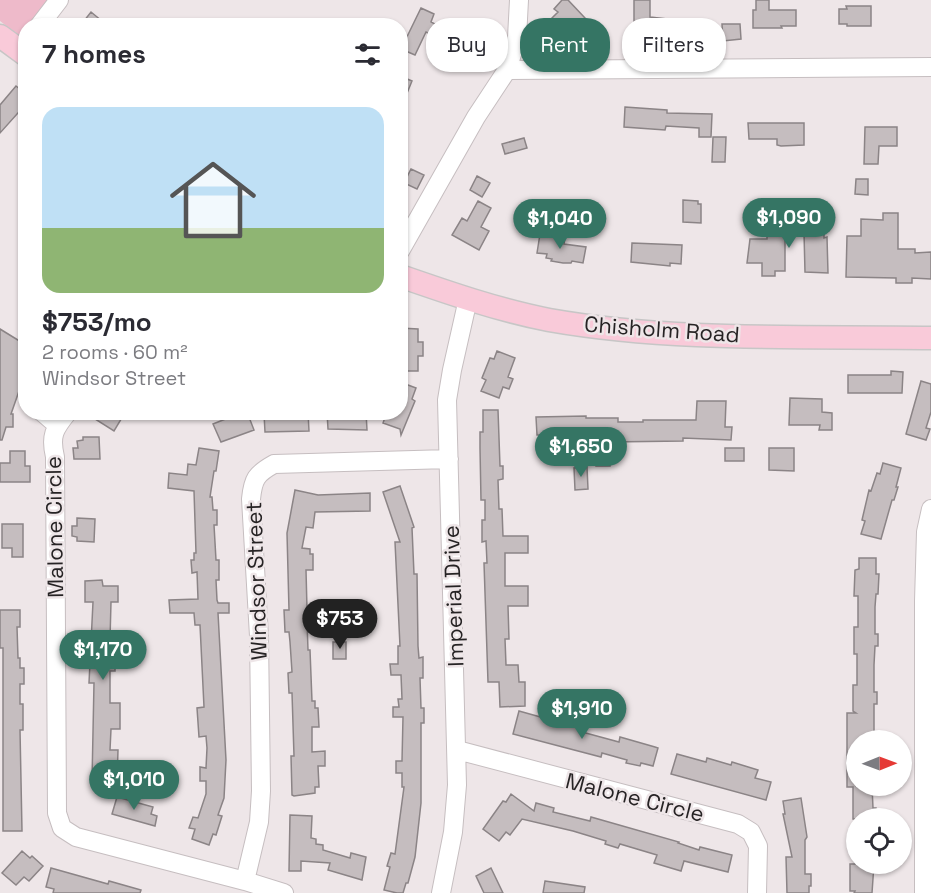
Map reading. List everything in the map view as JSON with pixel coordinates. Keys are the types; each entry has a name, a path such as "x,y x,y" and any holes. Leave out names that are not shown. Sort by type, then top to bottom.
{"main road":[{"path":"0,36 18,46"},
{"name":"Chisholm Road","path":"408,279 504,310 549,320 640,332 931,338"}],"street":[{"path":"45,18 59,0"},
{"path":"508,67 517,38 519,0"},
{"path":"508,70 931,67"},
{"path":"408,237 476,117 506,72"},
{"name":"Imperial Drive","path":"441,893 453,832 458,785 447,400 468,299"},
{"name":"Malone Circle","path":"62,420 52,442 55,458 57,813 62,828 76,837 284,893"},
{"name":"Windsor Street","path":"245,881 259,822 261,791 259,636 252,484 260,471 274,464 449,459"},
{"path":"924,893 925,544 931,509"},
{"name":"Malone Circle","path":"458,750 738,824 751,832 758,846 757,893"}],"shaded area":[{"path":"0,0 52,0 38,18 18,18 18,35 0,21"}],"building":[{"path":"562,0 568,0 585,18 552,18 558,12 554,9"},
{"path":"634,0 650,0 650,17 658,18 634,18"},
{"path":"756,0 769,0 769,10 796,10 796,26 753,28 753,10 756,10"},
{"path":"846,6 871,6 871,26 839,24 839,9 847,9"},
{"path":"421,8 434,14 432,18 426,18 426,32 415,55 408,52 408,35"},
{"path":"91,12 98,18 86,18"},
{"path":"726,24 740,24 741,39 726,41"},
{"path":"408,79 412,81 408,91"},
{"path":"16,86 18,88 18,113 0,133 0,105"},
{"path":"625,107 667,110 667,113 712,114 711,137 699,137 699,128 666,126 665,130 624,127"},
{"path":"748,123 804,123 804,145 781,146 777,145 777,139 749,139"},
{"path":"865,127 897,127 897,146 879,146 878,164 864,164"},
{"path":"713,137 726,137 725,162 712,162"},
{"path":"524,138 527,148 505,154 502,144"},
{"path":"411,169 424,175 417,189 408,185 408,175"},
{"path":"477,176 490,183 482,197 470,190"},
{"path":"856,179 868,179 868,195 855,194"},
{"path":"683,200 698,201 698,204 701,204 701,223 683,222"},
{"path":"478,201 491,208 481,227 489,231 479,250 452,235 462,218 467,221"},
{"path":"539,205 550,208 549,213 552,214 549,227 532,224"},
{"path":"883,213 898,213 898,249 915,249 915,253 931,252 931,279 912,278 912,283 896,283 896,278 846,277 847,236 861,236 861,219 883,220"},
{"path":"793,221 808,221 808,232 824,232 824,238 827,237 828,273 805,272 804,233 785,233 785,271 775,271 775,276 762,276 762,263 747,263 750,239 767,239 767,223 793,223"},
{"path":"540,234 565,238 564,244 586,247 583,263 551,261 552,259 546,258 547,254 537,253"},
{"path":"632,243 682,245 681,264 670,263 670,266 631,262"},
{"path":"408,328 418,329 418,342 423,342 423,356 418,356 418,371 408,371"},
{"path":"0,329 18,340 18,394 11,414 13,414 13,427 6,427 2,440 0,440"},
{"path":"497,351 515,358 508,377 513,379 509,389 503,387 499,398 481,391 486,380 482,378 490,358 494,359"},
{"path":"891,371 903,372 902,393 848,393 848,375 891,375"},
{"path":"921,381 931,384 931,412 926,428 930,429 926,440 906,434"},
{"path":"408,385 416,388 412,399 415,401 408,418"},
{"path":"790,398 822,399 822,412 832,413 832,430 819,430 820,425 789,425"},
{"path":"697,401 726,401 725,427 732,427 731,440 683,438 683,441 609,442 610,466 596,466 596,434 537,435 536,417 586,416 586,418 618,418 618,422 696,420"},
{"path":"483,410 498,410 500,466 503,466 503,479 498,480 499,509 502,509 503,536 528,536 528,553 505,553 505,586 528,586 528,606 508,606 509,639 505,639 506,665 518,665 519,682 525,682 525,706 500,707 499,682 488,682 484,563 487,563 486,541 482,542 485,500 481,500 480,448"},
{"path":"97,420 121,420 114,431"},
{"path":"223,420 250,420 254,430 221,442 213,424"},
{"path":"264,420 308,420 309,431 265,432"},
{"path":"327,420 366,420 367,430 328,429"},
{"path":"384,420 407,420 401,435 400,429 383,423"},
{"path":"83,437 99,437 100,459 74,459 73,448 78,448 77,441 83,440"},
{"path":"199,448 219,451 210,497 212,497 213,510 217,510 217,525 214,525 216,560 219,560 219,580 216,580 217,600 218,603 229,603 229,613 218,613 226,760 224,798 218,815 222,816 216,835 213,834 209,845 192,839 195,829 189,828 193,817 198,818 206,794 206,781 200,781 200,767 206,768 206,736 199,737 197,708 204,707 200,625 195,625 194,613 170,613 169,600 198,599 197,572 192,573 191,560 194,560 194,553 196,553 194,491 168,488 169,473 187,475 188,464 196,465"},
{"path":"725,448 744,448 744,461 725,461"},
{"path":"769,448 794,448 794,471 769,470"},
{"path":"10,451 25,451 25,466 30,466 30,482 0,482 0,463 10,463"},
{"path":"883,463 901,468 896,487 898,487 881,539 861,534 869,490 871,491 877,473 880,474"},
{"path":"587,467 588,489 575,490 574,468"},
{"path":"400,486 414,527 412,528 414,574 417,574 419,658 423,657 423,678 420,678 424,723 421,723 421,803 415,857 403,893 397,893 384,890 390,867 387,866 391,853 395,854 404,787 402,787 402,773 396,773 396,761 402,761 403,717 393,717 393,707 399,707 398,699 402,699 401,675 391,675 390,664 398,664 398,646 400,646 395,542 400,542 383,492"},
{"path":"295,490 318,495 370,493 370,511 315,512 313,528 306,527 302,548 310,549 310,554 313,554 313,570 306,570 307,609 312,609 313,621 307,621 308,650 310,650 312,701 315,701 315,708 318,708 319,727 312,727 312,752 325,751 325,766 318,766 319,787 315,787 315,793 294,796 292,795 291,756 294,756 292,693 289,693 288,673 292,672 289,632 285,632 284,610 289,610 287,533"},
{"path":"77,518 95,519 94,542 77,541 77,537 72,536 72,526 77,526"},
{"path":"2,524 23,524 23,557 12,557 12,548 2,548"},
{"path":"859,558 876,558 876,574 879,574 875,607 875,634 878,634 878,646 875,646 874,665 874,692 877,692 877,704 874,704 874,730 847,730 847,713 856,713 853,711 853,685 857,685 854,627 858,627 858,596 854,596 855,570 859,569"},
{"path":"102,580 103,586 118,586 118,602 111,602 110,639 114,638 115,671 110,671 110,703 120,703 120,729 111,729 110,750 118,750 117,782 92,781 94,683 89,683 93,602 85,602 85,581"},
{"path":"0,610 20,610 20,627 17,627 18,658 20,658 20,668 24,668 24,684 20,684 20,704 23,704 23,730 20,730 22,831 3,831 3,648 0,648"},
{"path":"333,642 346,642 346,659 333,659"},
{"path":"519,711 584,727 582,732 619,742 620,737 658,748 653,766 626,763 627,760 602,753 601,757 513,734"},
{"path":"677,754 706,762 707,758 731,765 732,762 758,770 755,778 771,782 766,800 671,774"},
{"path":"511,794 534,811 536,803 554,808 553,812 590,821 591,817 679,842 699,850 700,847 732,855 728,872 684,861 681,871 654,863 657,855 620,844 618,848 605,844 606,841 573,831 522,819 510,835 506,832 499,841 483,829 503,801 506,802"},
{"path":"853,796 872,796 873,808 853,808"},
{"path":"117,797 153,807 151,814 157,816 155,826 112,814"},
{"path":"801,798 807,837 805,840 805,874 811,874 811,886 809,886 809,893 787,893 786,857 792,857 783,814 785,814 783,801"},
{"path":"290,815 312,816 311,838 316,839 316,844 323,845 323,850 350,858 351,853 366,857 362,880 328,870 330,863 301,861 301,871 289,871"},
{"path":"22,851 43,866 29,881 24,877 16,885 2,873"},
{"path":"51,868 108,884 109,881 141,890 140,893 53,893 54,889 46,887"},
{"path":"491,868 503,893 484,893 476,876"},
{"path":"850,874 873,874 872,893 850,891"},
{"path":"545,881 585,887 584,893 543,893"}]}
